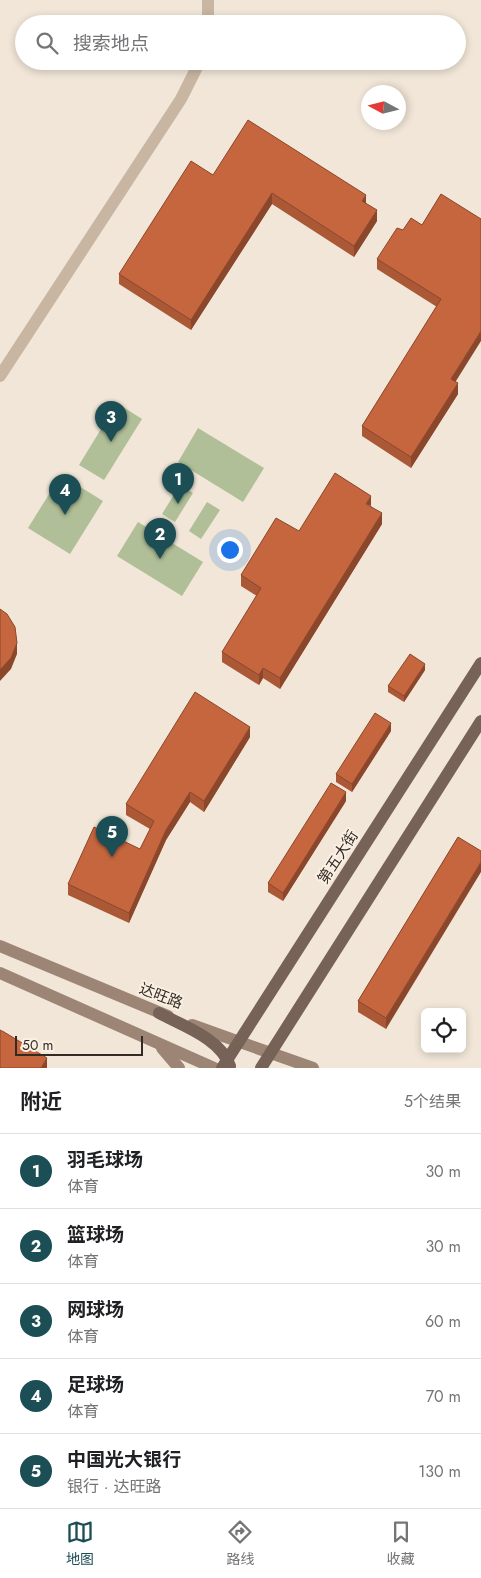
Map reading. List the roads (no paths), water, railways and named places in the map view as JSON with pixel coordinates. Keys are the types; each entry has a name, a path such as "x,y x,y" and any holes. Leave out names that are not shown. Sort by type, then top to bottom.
{"main road":[{"name":"第五大街","path":"227,1065 237,1043 481,663"},
{"path":"262,1068 481,721"},
{"path":"159,1013 210,1042 227,1065"}],"street":[{"path":"208,0 208,15"},
{"path":"0,376 171,114 195,70"},
{"name":"达旺路","path":"0,946 159,1013 237,1043 313,1068"},
{"path":"0,973 214,1068"},
{"path":"146,1037 162,1048 179,1068"}],"place":[{"name":"网球场","path":"111,442"},
{"name":"羽毛球场","path":"178,504"},
{"name":"足球场","path":"65,515"},
{"name":"篮球场","path":"160,559"},
{"name":"中国光大银行","path":"112,857"}]}
